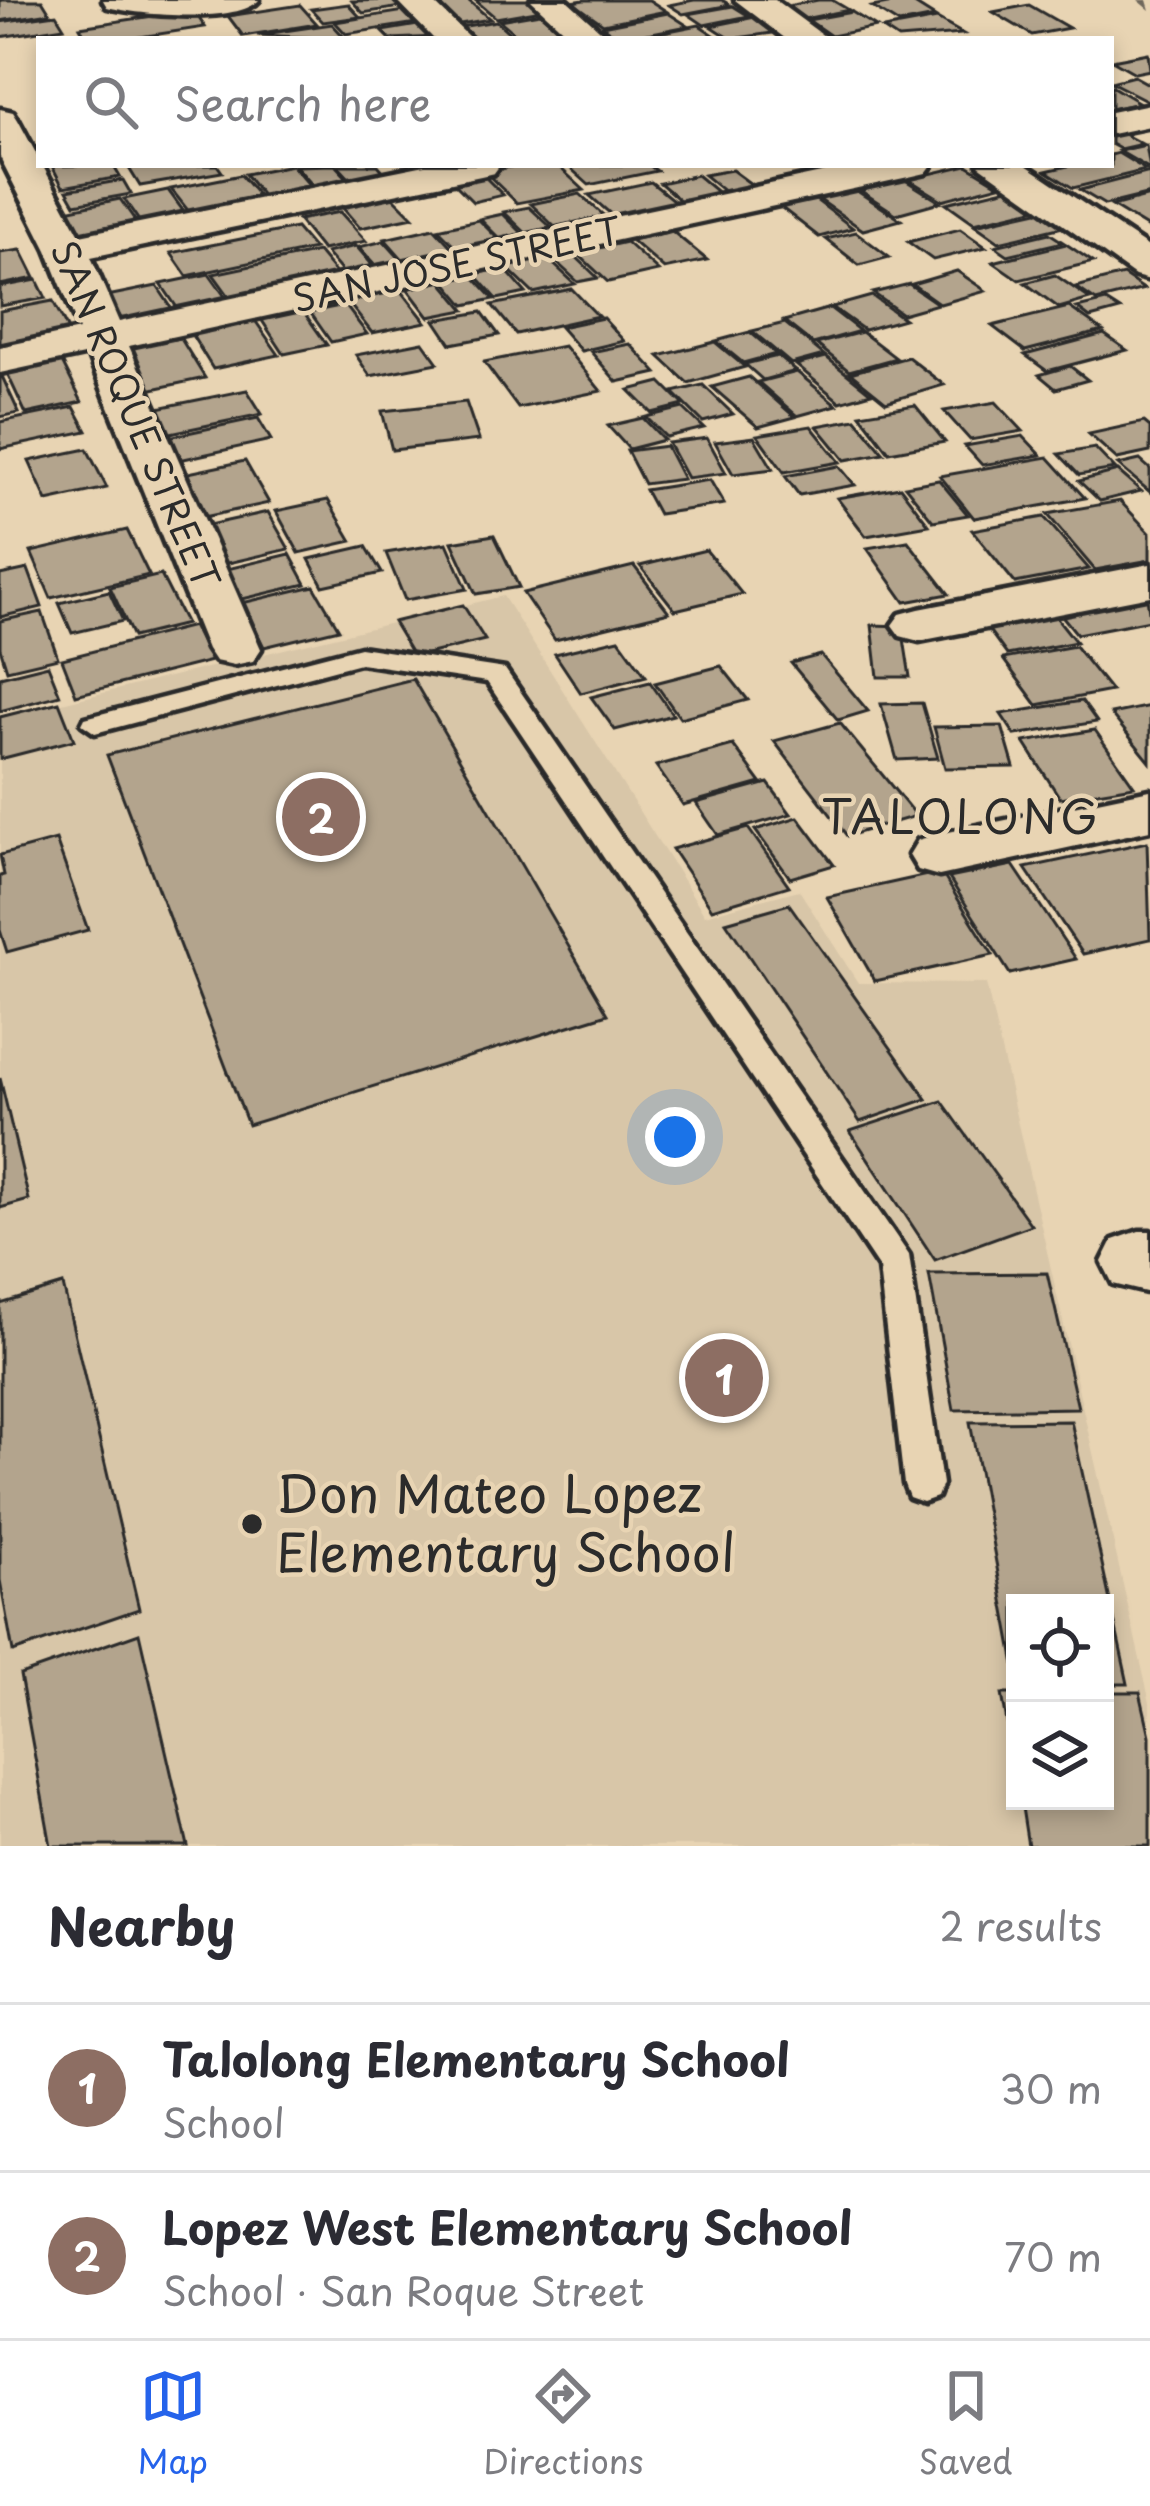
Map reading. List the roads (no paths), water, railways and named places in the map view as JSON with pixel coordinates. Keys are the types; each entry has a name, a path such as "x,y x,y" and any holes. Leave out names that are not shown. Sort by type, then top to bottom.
{"main road":[{"path":"752,0 806,36"},
{"path":"1003,168 1150,266"}],"street":[{"path":"119,0 147,7 243,0"},
{"path":"412,0 451,36"},
{"path":"547,0 589,36"},
{"path":"1114,122 1150,115"},
{"name":"SAN ROQUE STREET","path":"0,119 67,250 243,666"},
{"path":"67,250 467,168"},
{"path":"747,168 780,196"},
{"name":"SAN JOSE STREET","path":"0,360 900,168"},
{"path":"919,625 1150,580"},
{"path":"939,855 1150,810"}],"lane":[{"path":"95,724 243,666 360,655 496,675 896,1265 923,1484"}],"waterway":[{"path":"1142,0 1150,7"}],"place":[{"name":"Lopez West Elementary School","path":"321,817"},
{"name":"Talolong Elementary School","path":"724,1378"},
{"name":"Don Mateo Lopez Elementary School","path":"252,1524"}],"district":[{"name":"TALOLONG","path":"961,818"}]}
